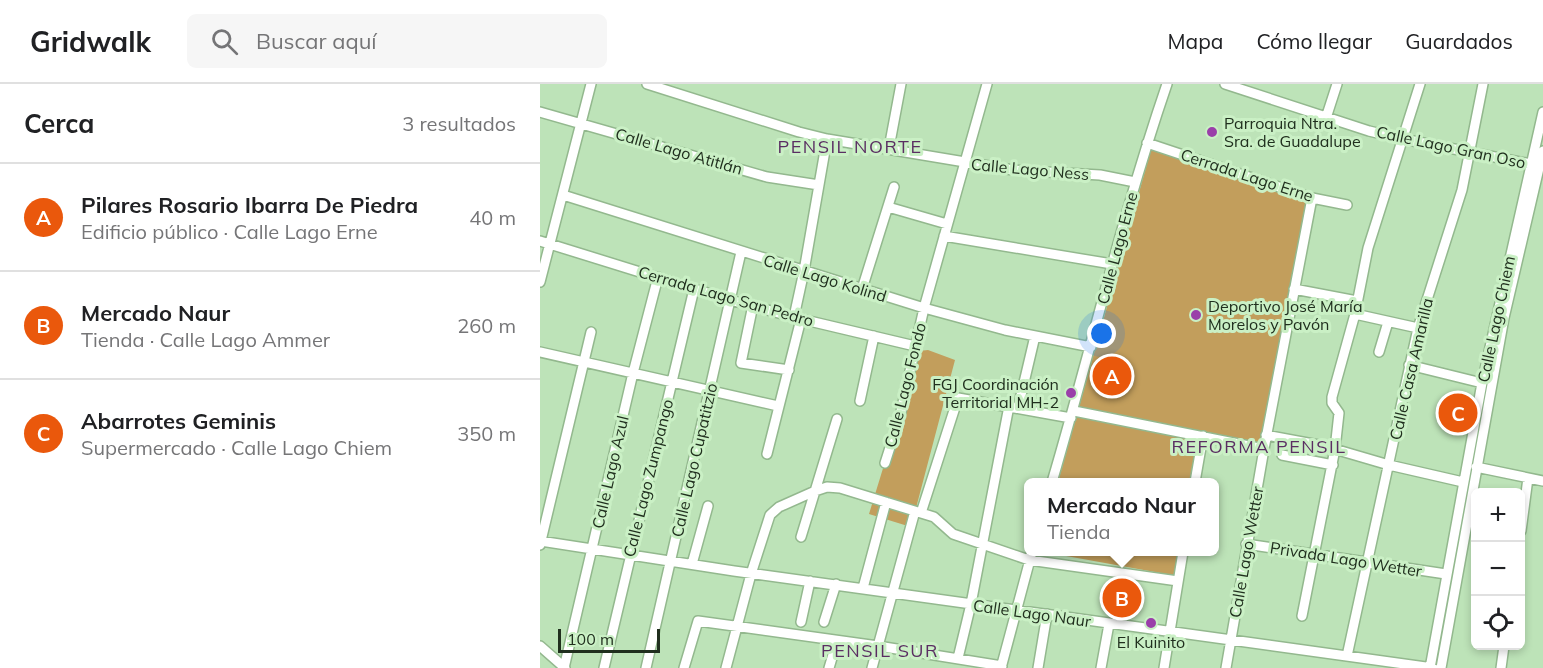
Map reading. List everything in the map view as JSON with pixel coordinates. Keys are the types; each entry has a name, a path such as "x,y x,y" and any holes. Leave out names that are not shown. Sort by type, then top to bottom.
{"street":[{"path":"540,278 591,84"},
{"name":"Calle Lago Ness","path":"647,84 827,139 1013,170 1100,175 1135,182"},
{"path":"890,148 901,84"},
{"name":"Calle Lago Fondo","path":"885,463 900,416 924,308 987,84"},
{"name":"Calle Lago Erne","path":"1053,478 1135,182 1167,84"},
{"name":"Calle Lago Gran Oso","path":"1225,84 1251,88 1326,118 1403,139 1538,166"},
{"path":"1326,118 1337,84"},
{"path":"1302,616 1333,465 1339,413 1332,403 1332,397 1355,314 1368,248 1420,84"},
{"name":"Calle Casa Amarilla","path":"1347,656 1409,365 1418,328 1462,190 1483,84"},
{"name":"Calle Lago Atitlán","path":"540,112 767,177 819,185"},
{"name":"Calle Lago Chiem","path":"1441,668 1507,302 1538,166 1543,112"},
{"path":"767,454 789,370 827,139"},
{"name":"Cerrada Lago Erne","path":"1148,142 1312,198 1347,205"},
{"name":"Calle Lago Chiem","path":"1431,668 1482,383 1543,151"},
{"path":"862,289 894,187"},
{"name":"Calle Lago Kolind","path":"563,195 924,308 1005,330 1091,347"},
{"name":"Calle Lago Wetter","path":"1226,668 1246,544 1312,198"},
{"path":"888,207 948,224"},
{"path":"944,236 1112,264"},
{"name":"Cerrada Lago San Pedro","path":"540,241 730,300 915,346"},
{"name":"Calle Lago Cupatitzio","path":"646,668 741,252"},
{"name":"Calle Lago Azul","path":"564,668 633,373 658,277"},
{"name":"Calle Lago Zumpango","path":"604,668 694,289"},
{"path":"1294,289 1357,301"},
{"path":"753,305 741,363 789,370"},
{"path":"1355,314 1418,328"},
{"path":"1380,352 1388,322"},
{"path":"540,542 591,332"},
{"path":"860,401 874,336"},
{"path":"958,658 1014,407 1035,336"},
{"path":"540,352 778,406"},
{"path":"1409,365 1482,383"},
{"path":"872,668 892,593 958,398 1072,414 1203,436 1264,449"},
{"path":"801,537 837,419"},
{"path":"1266,435 1302,440 1389,465 1463,482"},
{"path":"1196,478 1203,436"},
{"path":"1282,455 1333,465"},
{"path":"1476,467 1543,481"},
{"path":"1525,501 1528,478"},
{"path":"726,668 766,524 773,510 815,491 833,487 886,502 938,519 953,534 982,545 1024,555"},
{"path":"862,588 886,502"},
{"path":"692,564 708,506"},
{"name":"Calle Lago Naur","path":"540,542 1431,668"},
{"name":"Privada Lago Wetter","path":"1246,544 1446,574"},
{"path":"684,668 698,621 958,658 1001,667 1030,556 1178,580"},
{"path":"1164,668 1182,556"},
{"path":"801,622 810,581"},
{"path":"824,622 836,584"},
{"path":"1038,668 1047,614"},
{"path":"1101,668 1109,624"},
{"path":"829,668 837,641"},
{"path":"540,645 564,668"},
{"path":"1501,668 1503,650"}],"shaded area":[{"name":"Deportivo José María Morelos y Pavón","path":"1152,146 1310,198 1263,443 1201,431 1193,478 1059,478"},
{"path":"928,350 955,360 911,527 869,514 919,351"},
{"path":"1066,556 1180,556 1177,576"}],"place":[{"name":"Parroquia Ntra. Sra. de Guadalupe","path":"1212,132"},
{"name":"Deportivo José María Morelos y Pavón","path":"1196,315"},
{"name":"Pilares Rosario Ibarra De Piedra","path":"1112,376"},
{"name":"FGJ Coordinación Territorial MH-2","path":"1071,393"},
{"name":"Abarrotes Geminis","path":"1458,413"},
{"name":"Mercado Naur","path":"1122,598"},
{"name":"El Kuinito","path":"1151,623"}],"district":[{"name":"PENSIL NORTE","path":"850,146"},
{"name":"REFORMA PENSIL","path":"1259,446"},
{"name":"PENSIL SUR","path":"880,650"}]}
